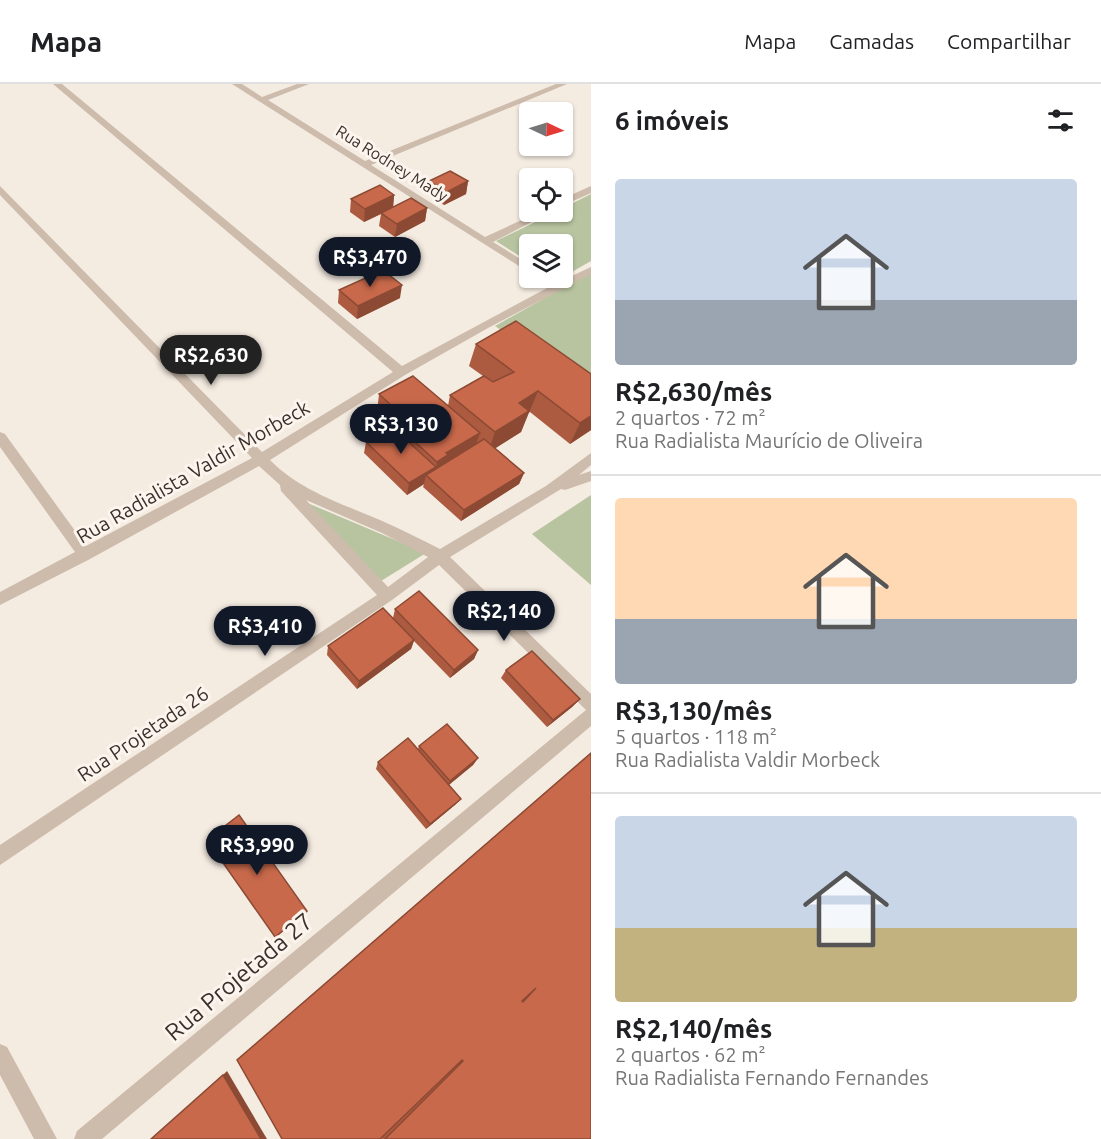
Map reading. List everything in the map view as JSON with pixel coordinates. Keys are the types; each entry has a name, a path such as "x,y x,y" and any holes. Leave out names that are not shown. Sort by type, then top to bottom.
{"street":[{"path":"57,84 401,372"},
{"name":"Rua Rodney Mady","path":"236,84 519,263"},
{"path":"261,100 305,84"},
{"path":"364,165 563,84"},
{"path":"0,189 261,459 387,596"},
{"path":"573,198 591,189"},
{"path":"486,241 525,222"},
{"name":"Rua Radialista Valdir Morbeck","path":"573,280 591,270"},
{"name":"Rua Radialista Valdir Morbeck","path":"0,599 261,459 401,372 484,325 558,288"},
{"path":"0,437 85,555"},
{"name":"Rua Projetada 26","path":"0,856 387,596 441,556 551,490 591,458"},
{"name":"Rua Projetada 26","path":"551,490 591,476"},
{"path":"278,477 311,496 441,556 591,705"},
{"name":"Rua Projetada 27","path":"86,1139 591,716"},
{"path":"0,1054 46,1139"}],"green space":[{"path":"591,194 591,261 573,271 573,234 519,234 519,256 496,241 535,222 573,222 573,203"},
{"path":"591,272 591,392 495,326 563,288 573,288 573,282"},
{"path":"591,495 591,585 532,534"},
{"path":"305,502 426,553 381,581"}],"building":[{"path":"450,171 468,181 447,192 429,181"},
{"path":"380,185 394,195 365,209 351,199"},
{"path":"411,198 427,208 397,224 381,213"},
{"path":"383,270 402,285 358,306 339,290"},
{"path":"516,321 591,374 591,416 580,423 538,391 519,403 529,411 495,432 450,395 484,376 493,382 514,372 476,344"},
{"path":"413,376 480,433 446,453 448,455 437,462 393,422 404,417 379,394"},
{"path":"392,427 436,467 409,483 366,442"},
{"path":"484,439 524,473 464,510 426,475"},
{"path":"419,591 478,650 454,670 395,609"},
{"path":"383,608 414,640 359,681 328,646"},
{"path":"532,651 580,699 553,720 506,670"},
{"path":"447,724 478,758 450,781 419,746"},
{"path":"408,738 461,799 430,824 378,762"},
{"path":"591,753 591,1139 385,1139 462,1060 380,1139 282,1139 237,1060"},
{"path":"239,815 307,911 275,937 207,840"},
{"path":"223,1075 261,1139 151,1139"}]}
